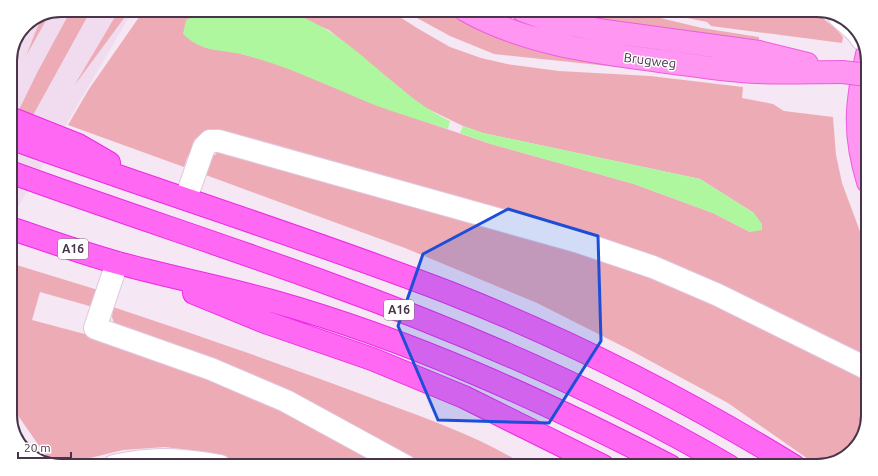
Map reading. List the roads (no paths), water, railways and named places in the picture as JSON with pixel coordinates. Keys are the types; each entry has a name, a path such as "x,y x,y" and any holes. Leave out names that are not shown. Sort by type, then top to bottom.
{"highway":[{"name":"A16","path":"17,122 74,152 145,185 358,258 452,294 527,326 611,365 681,401 782,459"},
{"name":"A16","path":"17,140 74,152"},
{"name":"A16","path":"17,174 325,282 500,351 606,400 716,459"},
{"name":"A16","path":"19,231 117,263 265,322 372,359 464,397 589,459"},
{"name":"A16","path":"117,263 273,301 381,336 485,376 591,425 657,459"}],"main road":[{"name":"Brugweg","path":"478,17 527,37 574,48 619,56 757,62 861,74"},
{"name":"Brugweg","path":"540,17 551,21 757,62"},
{"path":"861,83 857,102 856,118 861,155"}],"street":[{"path":"186,198 204,147 210,142 219,141 579,242 653,267 718,295 861,366"},
{"path":"117,263 95,328 211,369 286,401 392,459"}]}
